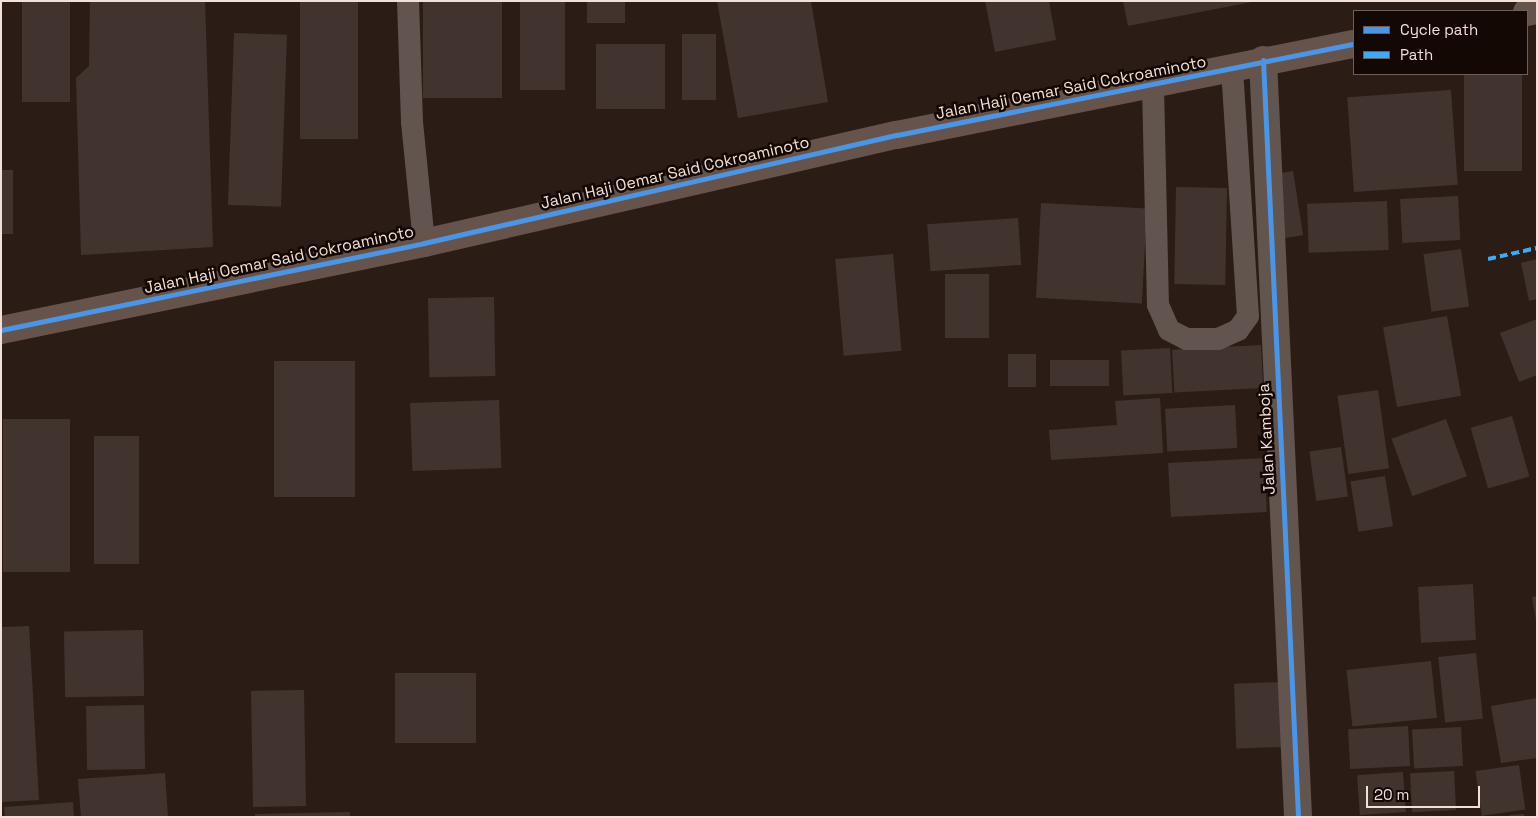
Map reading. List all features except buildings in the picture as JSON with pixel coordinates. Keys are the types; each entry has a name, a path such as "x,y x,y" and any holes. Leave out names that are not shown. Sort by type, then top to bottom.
{"main road":[{"name":"Jalan Haji Oemar Said Cokroaminoto","path":"1,330 424,243 897,135 1153,86 1263,60 1353,44"}],"street":[{"name":"Jalan Kamboja","path":"1263,60 1298,817"}],"lane":[{"path":"408,1 411,106 424,243"},
{"path":"1153,86 1158,305 1169,330 1188,339 1218,338 1238,330 1248,316 1232,68"}],"marked path":[{"path":"1488,259 1537,248"}],"cycle path":[{"path":"1,330 424,243 897,135 1353,44"},
{"path":"1263,60 1298,817"}]}
